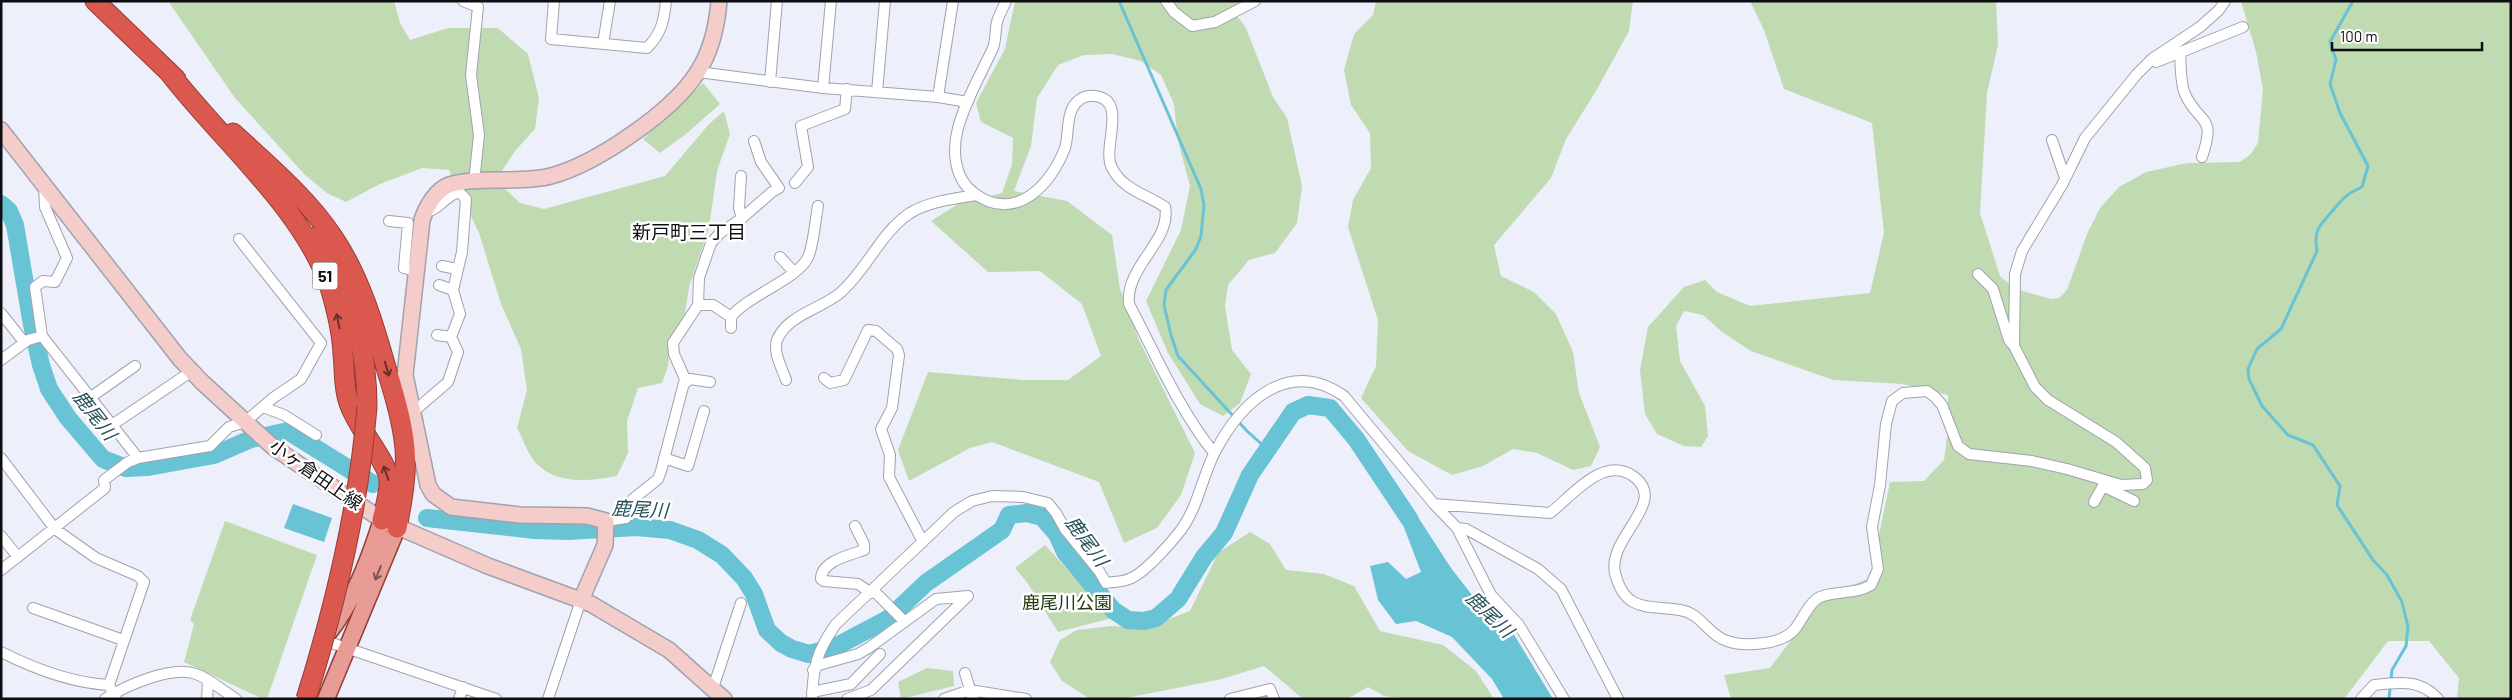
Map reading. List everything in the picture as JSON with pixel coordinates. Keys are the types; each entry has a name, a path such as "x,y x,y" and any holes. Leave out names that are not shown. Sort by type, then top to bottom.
{"highway":[{"name":"51","path":"95,1 268,165 316,215 333,236 358,284 393,388 405,446 405,485 390,524"},
{"name":"51","path":"168,71 188,98 271,191 305,238 328,282 339,322 348,401 354,417 388,473 390,524"},
{"name":"51","path":"216,117 282,188 312,226 334,264 351,303 366,365 367,408 360,478 349,540 327,630 306,699"}],"main road":[{"name":"51","path":"296,699 323,640 348,606 390,524"},
{"name":"51","path":"326,699 348,648 390,524"}],"street":[{"path":"464,1 478,7 471,75 479,135 474,182"},
{"path":"554,1 551,39 646,48 658,36 664,19 666,1"},
{"path":"603,44 610,1"},
{"path":"719,1 714,35 698,72 672,104 611,148 577,168 550,176 516,182 474,182 448,186 430,203 424,213 405,375 428,485 433,494 451,507 520,515 587,516 606,520 626,518 634,499 658,479 685,383 682,370 674,354 673,343 698,305 699,278 711,243 720,233 779,188 761,162 754,141"},
{"path":"770,82 777,1"},
{"path":"823,88 831,1"},
{"path":"877,92 885,1"},
{"path":"938,97 953,1"},
{"path":"1006,1 997,23 994,46 978,76 958,127 955,156 962,179 976,195 994,202 1006,203 1032,196 1047,182 1060,158 1068,137 1071,112 1076,104 1083,97 1091,96 1100,97 1106,101 1113,115 1108,148 1110,166 1122,184 1165,207 1167,215 1164,225 1135,275 1128,292 1129,304 1196,431 1214,453"},
{"path":"1166,1 1174,12 1192,26 1215,22 1255,1"},
{"path":"2014,346 2015,274 2020,259 2085,138 2144,68 2200,27 2219,10 2225,1"},
{"path":"2144,68 2243,27"},
{"path":"2180,52 2184,93 2208,126 2202,157"},
{"path":"698,72 823,88 938,97 968,102"},
{"path":"795,183 808,167 800,126 845,110 847,89"},
{"name":"小ヶ倉田上線","path":"3,137 44,185 155,330 192,372 273,447 390,524 488,566 581,600 617,618 669,650 719,694"},
{"path":"2052,140 2065,178"},
{"path":"741,176 739,208 742,218"},
{"path":"44,185 45,206 67,258 55,282 43,280 35,287 42,336 112,424 133,460"},
{"path":"424,213 434,210 451,194 459,192 466,199 462,252 453,290 460,314 450,337"},
{"path":"786,380 776,353 777,341 788,324 832,300 846,288 884,237 910,214 932,203 976,195"},
{"path":"698,305 713,305 731,323 760,292 794,272 808,257 818,206"},
{"path":"389,221 408,223 404,268 416,271"},
{"path":"1,570 105,488 104,480 133,460 210,446 229,428 251,427 263,407 301,379 321,343 239,239"},
{"path":"780,257 794,272"},
{"path":"442,266 457,269"},
{"path":"1978,274 1994,289 2009,340 2014,346 2023,367 2042,394 2116,442 2145,468 2147,474 2147,480 2137,486 2103,483"},
{"path":"439,285 453,290"},
{"path":"1,313 26,341"},
{"path":"824,378 830,383 844,380 868,330 876,331 897,350 899,355 892,408 881,429 890,455 890,477 923,542"},
{"path":"437,335 450,337"},
{"path":"1,360 26,341 42,336"},
{"path":"414,412 448,382 458,352 450,337"},
{"path":"90,398 135,366"},
{"path":"112,424 192,372"},
{"path":"685,383 690,379 710,382"},
{"path":"880,654 851,684 812,695 813,670 824,641 836,624 872,592 954,512 981,498 1008,496 1036,499 1048,503 1064,529 1099,570 1106,582 1130,579 1145,568 1182,529 1200,492 1214,453 1247,405 1266,391 1282,383 1305,382 1331,386 1344,396 1434,504 1458,528 1491,595 1519,625 1564,699"},
{"path":"1434,504 1550,513 1596,475 1615,470 1627,472 1637,479 1644,490 1644,500 1638,517 1621,540 1614,563 1618,582 1625,595 1634,604 1682,610 1692,614 1700,619 1717,637 1740,644 1781,638 1793,631 1818,597 1834,593 1856,592 1871,585 1878,569 1872,527 1880,485 1886,424 1892,401 1903,393 1927,392 1935,397 1942,405 1958,446 1969,454 2032,461 2073,470 2103,483 2134,501"},
{"path":"263,407 284,415 316,435"},
{"path":"664,458 688,466 704,411"},
{"path":"1,458 55,529 96,558 138,576 144,582 123,640 111,694"},
{"path":"2094,502 2103,483"},
{"path":"548,699 581,600 605,545 606,520"},
{"path":"855,526 864,544 864,550 832,563 824,569 821,579 824,581 858,584 888,604 904,621"},
{"path":"1458,528 1466,530 1538,569 1561,589 1618,699"},
{"path":"1,536 18,557"},
{"path":"813,670 819,665 858,654 881,640 936,599 968,596 871,690 846,699"},
{"path":"719,694 741,603"},
{"path":"33,608 123,640"},
{"path":"323,640 496,699"},
{"path":"1,652 65,679 88,684 111,694 169,673 191,673 208,681 236,699"},
{"path":"965,673 972,694"},
{"path":"207,699 208,681"},
{"path":"2361,699 2374,685 2406,682 2422,686 2438,699"},
{"path":"459,699 463,687"},
{"path":"1230,699 1270,689 1274,699"},
{"path":"944,699 972,694 1026,699"}],"green space":[{"path":"168,1 394,1 400,23 410,40 448,28 498,28 528,54 539,98 535,129 515,151 496,180 520,203 544,209 665,176 709,124 724,111 730,134 717,171 709,228 689,287 685,314 670,343 668,366 662,383 638,388 627,421 628,453 617,476 586,480 565,479 546,471 535,462 529,453 517,428 527,390 521,349 501,304 479,233 449,170 422,168 380,184 346,202 327,193 305,175 235,98"},
{"path":"1015,1 1239,1 1234,12 1246,28 1273,97 1287,118 1302,186 1297,223 1275,253 1249,260 1228,285 1225,306 1232,350 1251,374 1240,403 1223,416 1200,404 1168,353 1146,301 1181,230 1190,186 1178,141 1174,104 1161,75 1141,61 1112,54 1084,55 1058,65 1037,98 1031,146 1014,191 1067,201 1112,235 1120,289 1139,340 1195,453 1181,495 1157,528 1124,543 1099,482 992,442 970,448 909,481 898,450 928,372 1023,380 1068,380 1101,356 1082,304 1040,271 988,272 931,221 958,204 1002,193 1012,164 1013,138 981,122 976,103 1005,49"},
{"path":"1376,1 1633,1 1629,31 1596,91 1566,139 1551,178 1494,245 1501,276 1534,292 1556,314 1573,352 1579,393 1600,447 1591,466 1573,470 1537,453 1513,449 1483,466 1452,475 1408,451 1361,398 1376,366 1378,320 1348,227 1353,200 1371,168 1370,133 1351,105 1344,70 1354,34 1373,15"},
{"path":"1750,1 1996,1 1998,45 1987,93 1980,213 2000,276 2015,289 2051,299 2059,298 2067,290 2087,234 2100,208 2119,187 2146,172 2187,163 2240,162 2251,154 2258,143 2263,89 2256,52 2241,1 2511,1 2511,699 2457,699 2459,678 2429,641 2388,641 2344,699 1731,699 1724,675 1770,668 1816,607 1837,591 1870,578 1890,482 1924,481 1944,460 1948,430 1948,395 1903,384 1833,380 1751,351 1722,332 1703,315 1684,311 1676,326 1680,361 1705,406 1708,436 1701,447 1684,446 1657,434 1645,414 1640,370 1648,327 1684,287 1705,280 1717,292 1750,306 1870,293 1884,233 1872,123 1784,89 1764,30"},
{"path":"703,83 720,104 686,134 660,153 643,139"},
{"path":"225,521 317,555 267,699 263,699 184,662 194,624 190,620"},
{"path":"1250,532 1270,544 1286,570 1324,574 1354,586 1380,631 1443,645 1476,671 1494,699 1412,699 1384,696 1368,687 1347,699 1303,699 1264,666 1222,679 1121,699 1090,699 1062,681 1050,662 1060,640 1077,630 1111,626 1146,628 1190,611 1218,553"},
{"name":"鹿尾川公園","path":"1045,545 1112,618 1058,632 1026,581 1015,568"},
{"path":"927,668 953,671 954,686 901,699 898,682"}],"water":[{"path":"1405,497 1451,568 1472,595 1472,610 1507,623 1553,699 1504,699 1492,679 1452,637 1416,621 1396,624 1378,600 1370,566 1388,562 1406,579 1421,572 1395,504"},
{"path":"293,504 332,518 324,542 284,528"}],"waterway":[{"path":"1119,1 1201,189 1204,205 1201,236 1196,249 1166,290 1164,305 1171,335 1178,356 1247,431 1267,449"},
{"path":"2353,1 2330,42 2336,60 2330,84 2340,113 2368,166 2362,187 2343,199 2319,227 2316,237 2317,251 2281,329 2257,349 2248,369 2249,379 2262,406 2288,435 2313,445 2340,486 2337,505 2373,560 2387,575 2402,602 2408,627 2406,646 2392,670 2389,699"},
{"name":"鹿尾川","path":"1,204 9,211 15,225 32,325 41,365 49,389 68,418 103,459 126,468 148,467 214,455 251,439 288,431 373,484"},
{"name":"鹿尾川","path":"427,518 535,530 568,531 636,527 670,530 698,540 722,555 744,578 754,594 767,630 781,643 792,649 809,654 835,647 888,619 926,583 1002,530 1009,515 1027,513 1042,517 1057,534 1065,552 1113,610 1128,620 1144,621 1156,618 1178,599 1204,557 1224,533 1250,475 1293,412 1308,405 1330,408 1356,439 1410,520"}],"district":[{"name":"新戸町三丁目","path":"689,232"}]}
